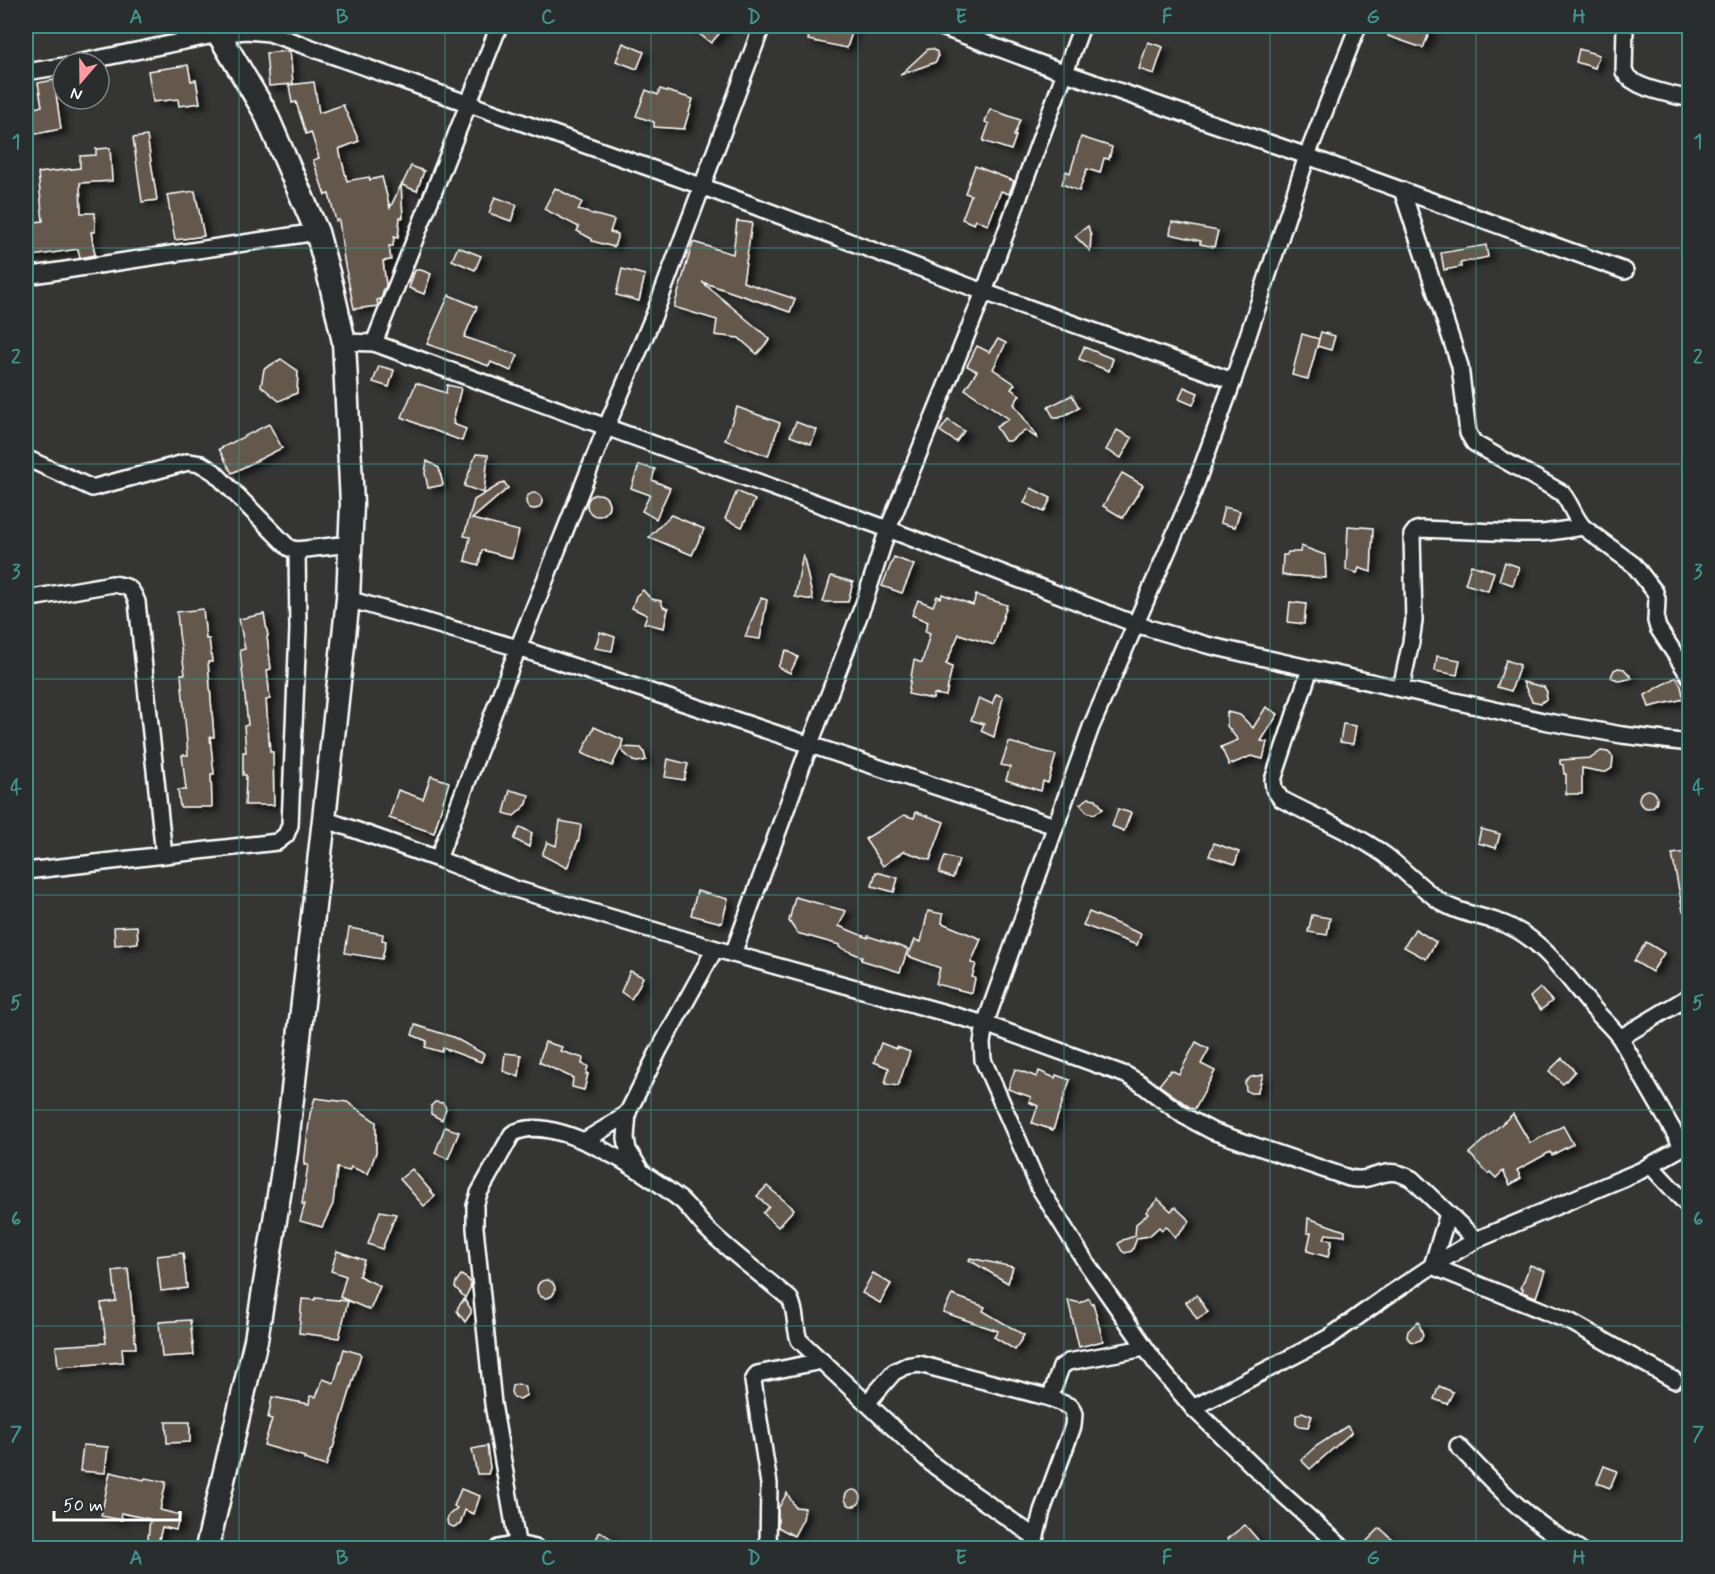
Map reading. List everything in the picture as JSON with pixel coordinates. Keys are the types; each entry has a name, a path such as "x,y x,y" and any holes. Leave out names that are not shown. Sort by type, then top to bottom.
{"main road":[{"path":"207,1548 256,1340 286,1151 348,598 352,504 344,342 317,232 265,112 216,30"}],"street":[{"path":"374,343 499,26"},
{"path":"438,859 518,648 654,315 762,26"},
{"path":"939,26 1625,271"},
{"path":"733,954 864,603 888,529 984,292 1082,26"},
{"path":"1343,1548 1278,1490 1193,1408 1145,1348 1085,1262 1039,1187 983,1060 982,1043 985,1024 1091,727 1193,492 1233,381 1307,156 1358,26"},
{"path":"1625,26 1624,72 1628,79 1636,84 1689,99"},
{"path":"111,55 216,30 269,33 701,186 984,292 1233,381"},
{"path":"26,72 51,68"},
{"path":"1402,190 1460,366 1470,438 1474,443 1562,493 1583,527 1634,565 1655,592 1658,628 1689,676"},
{"path":"26,276 317,232"},
{"path":"344,342 374,343 888,529 1135,624 1207,645 1543,721 1689,744"},
{"path":"26,458 92,488 188,462 201,464 214,472 289,548 297,550 350,544"},
{"path":"1401,688 1414,621 1412,536 1416,530 1543,533 1583,527"},
{"path":"26,871 278,842 286,835 291,825 298,629 297,550"},
{"path":"26,599 112,584 126,586 133,591 137,602 164,855"},
{"path":"348,598 518,648 1055,826"},
{"path":"1193,1408 1328,1338 1432,1266 1476,1240 1640,1171 1686,1144 1610,1024 1594,1010 1552,958 1524,934 1507,925 1452,908 1439,901 1384,855 1281,799 1274,789 1273,780 1310,669"},
{"path":"324,819 515,889 715,949 985,1024 1126,1075 1184,1116 1212,1131 1349,1178 1365,1179 1389,1172 1401,1173 1412,1179 1476,1240"},
{"path":"640,1171 628,1150 626,1138 628,1112 660,1048 715,949"},
{"path":"1620,1038 1689,996"},
{"path":"584,1140 628,1112"},
{"path":"517,1546 493,1404 475,1228 475,1206 479,1193 512,1134 519,1130 529,1128 563,1133 584,1140 640,1171 683,1202 708,1231 790,1299 795,1309 795,1330 799,1340 932,1464 1034,1542 1042,1511 1073,1426 1074,1414 1071,1407 1050,1398 919,1364 906,1366 894,1372 867,1403"},
{"path":"1650,1166 1689,1209"},
{"path":"1432,1266 1448,1214"},
{"path":"1432,1266 1571,1322 1674,1380"},
{"path":"1050,1398 1061,1367 1068,1362 1145,1348"},
{"path":"768,1548 769,1484 754,1377 757,1374 822,1361"},
{"path":"1458,1446 1523,1512 1565,1542 1578,1548"},
{"path":"498,1548 517,1546 536,1548"}],"building":[{"path":"689,26 726,26 711,43"},
{"path":"811,26 837,31 838,26 854,26 847,48 808,40"},
{"path":"1391,26 1432,26 1423,48 1388,36"},
{"path":"1148,42 1163,47 1154,74 1139,69"},
{"path":"623,43 644,52 637,69 616,61"},
{"path":"928,49 937,52 936,62 900,75"},
{"path":"1579,49 1599,55 1595,68 1576,62"},
{"path":"290,51 293,84 269,86 266,53"},
{"path":"188,65 191,81 196,80 200,103 179,106 178,99 153,102 148,71"},
{"path":"51,81 51,111 58,111 61,129 35,134 31,109 42,106 38,83"},
{"path":"314,82 319,113 343,105 359,141 339,149 347,181 382,177 390,208 401,185 403,218 400,217 398,238 394,237 393,246 389,246 391,260 383,261 386,285 381,299 377,300 378,306 354,309 339,220 336,221 329,194 325,195 313,160 319,158 311,132 306,134 296,102 292,103 289,85"},
{"path":"660,89 693,99 684,129 654,127 654,122 636,116 646,90 658,95"},
{"path":"990,109 1020,120 1011,150 983,141 989,124 985,122"},
{"path":"147,136 157,200 142,202 133,138"},
{"path":"1081,137 1112,147 1109,159 1104,158 1100,173 1087,169 1079,191 1062,184 1066,171 1070,173"},
{"path":"110,148 112,181 80,183 81,213 95,213 95,232 91,232 95,255 80,258 78,249 26,257 26,223 43,221 38,173 80,168 80,156 96,155 96,149"},
{"path":"411,166 424,171 417,191 402,185"},
{"path":"975,166 1014,181 1009,194 1001,191 988,225 976,220 974,224 962,219 971,195 965,193"},
{"path":"555,188 582,202 578,210 614,220 610,232 618,234 614,247 592,241 577,231 579,227 544,209"},
{"path":"195,191 204,236 175,240 167,195"},
{"path":"495,197 517,205 511,221 489,213"},
{"path":"737,221 752,223 743,282 795,299 790,312 702,282 770,339 757,354 739,338 715,335 717,320 674,307 693,242 733,254"},
{"path":"1172,222 1218,231 1214,247 1200,244 1201,241 1170,234"},
{"path":"1088,226 1091,236 1090,251 1075,236"},
{"path":"1486,245 1488,257 1460,263 1461,267 1444,270 1441,253"},
{"path":"458,247 481,256 475,270 452,260"},
{"path":"622,269 645,275 639,301 616,295"},
{"path":"415,270 431,274 424,294 409,288"},
{"path":"449,295 477,307 464,337 518,355 511,371 491,362 489,366 427,344"},
{"path":"1321,332 1335,336 1331,350 1317,346"},
{"path":"1302,334 1319,339 1308,379 1292,375"},
{"path":"998,339 1006,343 993,369 1015,384 1011,389 1020,395 1014,404 1037,438 1025,430 1010,441 1005,441 996,427 1009,419 965,389 977,371 967,366 977,346 989,352"},
{"path":"1084,347 1113,359 1109,371 1079,359"},
{"path":"281,359 298,371 297,393 279,401 261,386 264,369"},
{"path":"379,366 394,370 389,387 373,382"},
{"path":"416,383 446,393 447,385 461,388 453,424 466,429 462,441 402,417"},
{"path":"1184,387 1198,393 1193,405 1179,399"},
{"path":"1072,395 1079,408 1059,418 1054,418 1048,407"},
{"path":"737,407 780,423 768,456 725,440"},
{"path":"948,420 964,431 956,442 940,431"},
{"path":"796,422 817,430 811,444 790,436"},
{"path":"269,424 282,448 232,473 219,449"},
{"path":"1117,430 1132,438 1121,458 1106,450"},
{"path":"476,454 488,455 484,493 464,486"},
{"path":"427,461 439,468 443,485 428,488 425,473"},
{"path":"639,465 655,469 652,480 670,488 656,519 642,511 650,495 631,488"},
{"path":"1122,473 1143,485 1123,518 1103,506"},
{"path":"504,482 508,488 472,519 519,531 512,558 482,550 479,565 465,561 470,537 464,536 474,500"},
{"path":"1031,488 1051,498 1044,512 1024,503"},
{"path":"737,491 755,500 742,527 725,519"},
{"path":"531,493 537,493 542,501 540,507 531,509 526,504 526,498"},
{"path":"598,494 606,497 609,505 606,513 598,516 590,513 587,505 590,497"},
{"path":"1224,507 1240,511 1235,527 1220,523"},
{"path":"671,515 704,529 692,555 649,537"},
{"path":"1348,526 1373,528 1371,572 1359,568 1357,573 1346,570"},
{"path":"1301,546 1325,555 1326,578 1282,575 1283,555 1287,555 1288,552 1300,552"},
{"path":"803,554 813,600 795,597"},
{"path":"894,557 914,565 902,593 882,586"},
{"path":"1505,562 1519,567 1513,585 1499,580"},
{"path":"1471,565 1494,572 1488,591 1465,584"},
{"path":"831,576 853,582 848,602 823,602"},
{"path":"643,590 651,599 661,601 663,607 668,609 664,628 644,623 647,615 632,608 636,596"},
{"path":"942,594 973,605 976,595 1007,605 994,645 959,634 946,664 952,667 946,696 934,694 933,699 908,694 914,660 922,663 930,633 925,631 928,622 912,615 918,600 933,606 937,596 941,598"},
{"path":"761,598 767,600 760,639 745,637"},
{"path":"1290,602 1306,604 1304,624 1288,622"},
{"path":"203,609 206,639 209,639 212,662 208,662 214,737 210,737 214,774 211,774 212,807 180,807 178,790 186,790 182,755 188,755 181,674 185,674 177,612"},
{"path":"264,614 271,669 267,670 270,699 266,700 270,752 273,752 274,805 245,805 246,775 243,775 243,752 246,752 244,726 248,725 240,650 245,649 239,619"},
{"path":"600,632 615,637 612,651 595,648"},
{"path":"786,650 798,657 790,673 778,667"},
{"path":"1437,656 1460,660 1457,675 1435,671"},
{"path":"1506,660 1520,665 1511,691 1497,687"},
{"path":"1624,669 1632,678 1620,681 1611,677 1614,670"},
{"path":"1676,677 1684,699 1649,707 1645,695"},
{"path":"1523,682 1544,687 1547,692 1546,699 1541,703 1532,701"},
{"path":"996,694 1003,697 994,737 981,731 984,724 971,720 979,698 992,704"},
{"path":"1266,707 1278,714 1261,741 1267,742 1263,759 1251,756 1229,765 1221,747 1238,740 1227,726 1227,712 1240,715 1253,728"},
{"path":"1343,724 1356,726 1353,744 1340,742"},
{"path":"594,727 623,740 621,747 641,748 646,760 633,761 620,749 612,766 582,753"},
{"path":"1009,742 1056,755 1048,783 1043,781 1041,791 1006,780 1010,767 1001,765"},
{"path":"1601,751 1608,752 1613,757 1612,768 1603,772 1582,768 1582,794 1566,794 1566,774 1564,774 1560,760 1591,758"},
{"path":"668,759 688,764 684,780 665,777"},
{"path":"431,776 449,782 434,833 389,818 398,790 423,799"},
{"path":"510,790 529,795 527,804 514,816 504,813"},
{"path":"1644,790 1652,790 1657,795 1655,806 1644,808 1639,803 1639,795"},
{"path":"1089,798 1096,799 1103,809 1094,814 1087,812 1080,804"},
{"path":"1118,809 1131,813 1124,831 1112,826"},
{"path":"916,812 944,822 930,860 904,851 883,866 865,839 904,815 914,818"},
{"path":"560,821 581,825 579,839 567,868 542,855 547,842 556,846"},
{"path":"520,827 532,833 529,847 514,839"},
{"path":"1481,829 1500,834 1496,848 1478,843"},
{"path":"1214,843 1239,852 1235,864 1209,856"},
{"path":"1688,852 1689,910 1683,911 1672,854"},
{"path":"945,856 959,860 953,878 939,873"},
{"path":"876,872 898,878 894,892 872,886"},
{"path":"697,891 728,899 722,923 691,915"},
{"path":"795,897 846,911 839,926 868,938 868,936 908,949 900,972 861,960 862,957 839,947 840,945 797,933 789,921"},
{"path":"928,911 943,914 942,923 981,939 971,963 976,964 972,977 975,978 972,993 936,984 940,968 908,956 915,940 921,942"},
{"path":"1089,912 1141,934 1137,945 1083,925"},
{"path":"1312,915 1330,918 1327,935 1308,932"},
{"path":"137,926 138,943 115,945 114,927"},
{"path":"349,928 383,934 382,940 386,941 382,959 345,953"},
{"path":"1415,929 1436,942 1426,959 1404,947"},
{"path":"1646,942 1664,953 1652,972 1634,961"},
{"path":"630,971 643,977 631,999 621,992"},
{"path":"1540,988 1552,1001 1541,1010 1530,997"},
{"path":"415,1025 453,1037 484,1054 481,1062 443,1048 442,1052 425,1047 427,1041 412,1035"},
{"path":"545,1042 562,1047 560,1051 583,1058 582,1064 588,1066 584,1090 572,1087 573,1078 539,1062"},
{"path":"1196,1042 1209,1049 1201,1064 1215,1071 1194,1110 1159,1085 1171,1070 1179,1074"},
{"path":"881,1043 910,1052 898,1086 885,1084 889,1068 874,1062"},
{"path":"505,1053 521,1055 519,1077 503,1071"},
{"path":"1562,1058 1575,1071 1563,1084 1549,1071"},
{"path":"1015,1069 1037,1077 1039,1071 1055,1078 1056,1075 1070,1080 1053,1130 1032,1123 1038,1106 1029,1102 1031,1097 1008,1089"},
{"path":"1263,1075 1257,1093 1250,1093 1246,1090 1245,1082 1251,1077"},
{"path":"315,1098 347,1102 376,1122 376,1152 368,1174 351,1167 349,1171 337,1168 333,1204 322,1227 300,1221 305,1204 302,1204 308,1165 304,1165 310,1114"},
{"path":"435,1102 443,1103 446,1108 442,1120 431,1114 431,1106"},
{"path":"1513,1114 1530,1143 1563,1126 1573,1144 1552,1155 1550,1152 1517,1170 1521,1178 1510,1185 1503,1171 1496,1178 1490,1172 1488,1174 1469,1153"},
{"path":"445,1127 459,1132 448,1159 435,1153"},
{"path":"412,1169 435,1196 424,1206 400,1179"},
{"path":"767,1186 794,1209 778,1227 763,1213 769,1207 757,1196"},
{"path":"1158,1199 1171,1211 1175,1207 1190,1221 1175,1237 1166,1226 1162,1230 1159,1227 1149,1236 1137,1238 1132,1251 1125,1253 1118,1244 1135,1236 1136,1224 1148,1214 1146,1212"},
{"path":"380,1211 396,1214 382,1249 368,1244"},
{"path":"1308,1218 1345,1231 1345,1236 1326,1234 1324,1239 1332,1240 1328,1257 1307,1251 1311,1233 1307,1233"},
{"path":"337,1251 364,1260 359,1276 380,1286 370,1310 340,1297 346,1276 331,1271"},
{"path":"183,1253 187,1288 161,1291 157,1256"},
{"path":"970,1258 1013,1267 1008,1283 969,1260"},
{"path":"1530,1265 1545,1271 1536,1297 1522,1292 1521,1288"},
{"path":"128,1269 136,1348 122,1348 123,1362 58,1367 56,1346 106,1343 101,1303 116,1301 113,1271"},
{"path":"873,1273 891,1284 880,1303 862,1293"},
{"path":"461,1275 471,1284 465,1298 455,1287"},
{"path":"542,1280 550,1280 555,1285 553,1296 542,1298 537,1293 537,1285"},
{"path":"952,1295 985,1307 983,1311 1024,1335 1015,1350 994,1337 998,1331 943,1312"},
{"path":"1197,1295 1208,1312 1197,1319 1186,1302"},
{"path":"315,1298 348,1301 339,1338 299,1333 302,1299 315,1300"},
{"path":"1089,1298 1093,1303 1103,1341 1079,1347 1068,1300 1080,1303"},
{"path":"464,1299 471,1309 465,1322 457,1311"},
{"path":"190,1320 194,1355 162,1357 159,1322"},
{"path":"1418,1321 1423,1335 1420,1340 1410,1341 1407,1337 1408,1331"},
{"path":"344,1349 361,1354 326,1466 264,1445 272,1419 268,1418 272,1397 309,1404 310,1396 316,1397 323,1379 334,1383"},
{"path":"517,1384 524,1386 527,1395 520,1399 513,1397 511,1392 512,1386"},
{"path":"1439,1386 1453,1392 1447,1404 1434,1399"},
{"path":"1302,1412 1312,1416 1308,1427 1296,1423 1296,1416"},
{"path":"166,1422 190,1422 190,1442 167,1443"},
{"path":"1347,1426 1352,1432 1310,1469 1301,1460 1315,1447"},
{"path":"83,1445 108,1447 105,1473 80,1471"},
{"path":"487,1446 490,1468 488,1474 477,1474 472,1449"},
{"path":"1604,1466 1617,1471 1610,1488 1597,1483"},
{"path":"110,1472 144,1480 145,1478 166,1482 160,1510 180,1515 176,1530 162,1527 157,1548 147,1548 150,1519 121,1513 122,1520 101,1516"},
{"path":"461,1489 480,1496 474,1514 465,1510 460,1524 454,1527 448,1525 447,1520 457,1508 454,1506"},
{"path":"853,1490 859,1492 861,1498 859,1504 853,1506 847,1504 845,1498 847,1492"},
{"path":"787,1493 795,1507 805,1508 803,1519 794,1536 778,1527 778,1509"},
{"path":"1245,1525 1265,1548 1234,1548 1227,1539"},
{"path":"1380,1528 1402,1548 1360,1548"},
{"path":"600,1531 624,1548 592,1548"}]}
